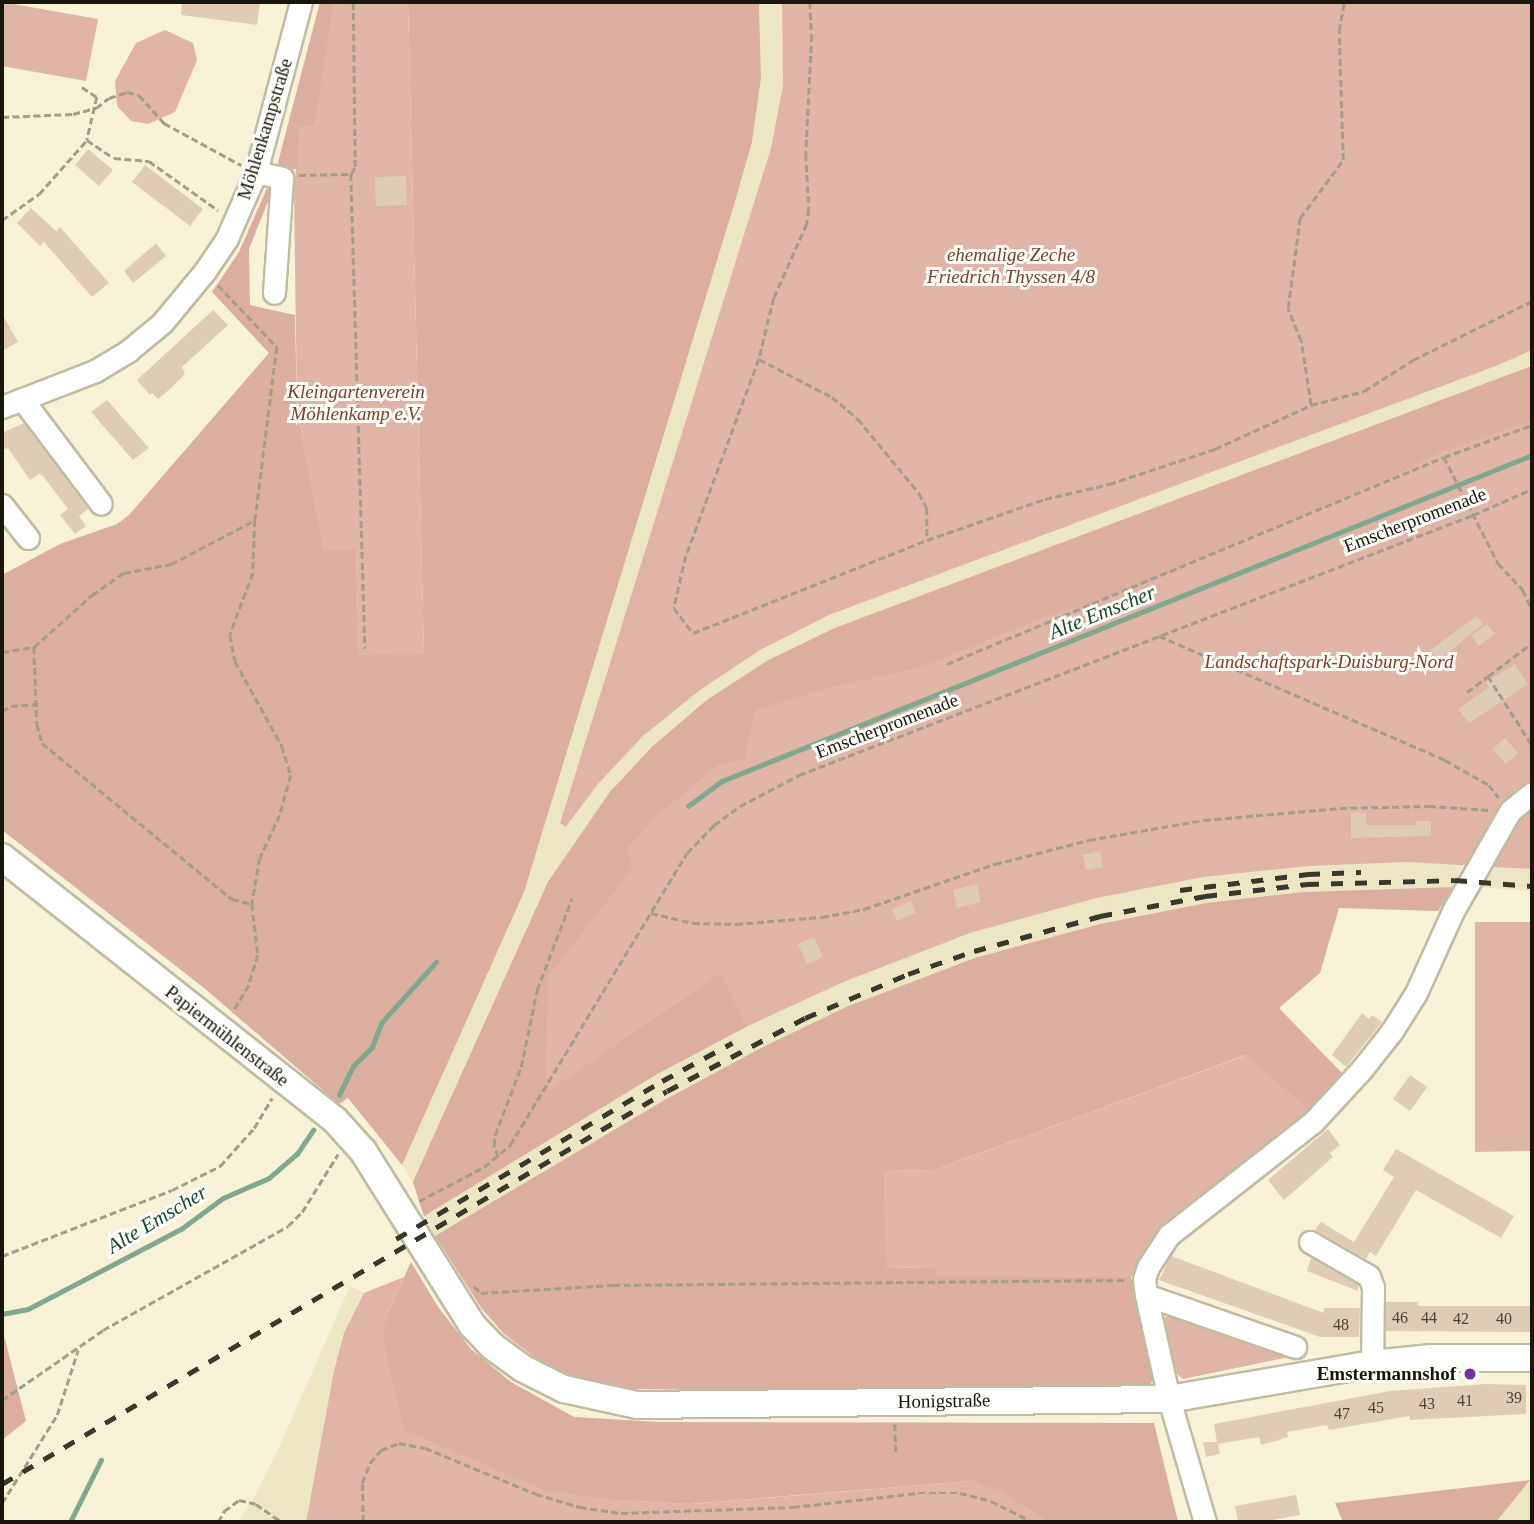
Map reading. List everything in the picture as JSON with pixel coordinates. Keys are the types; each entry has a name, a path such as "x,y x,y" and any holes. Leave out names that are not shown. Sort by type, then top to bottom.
{"main road":[{"name":"Papiermühlenstraße","path":"2,857 335,1120 363,1151 420,1244"},
{"name":"Honigstraße","path":"420,1244 456,1304 492,1346 522,1368 582,1395 637,1405 1169,1399 1371,1364 1432,1358 1532,1357"}],"street":[{"name":"Möhlenkampstraße","path":"101,504 12,403 95,371 128,351 162,323 205,271 234,223 256,172 301,2"},
{"path":"256,172 282,178 274,293"},
{"path":"2,505 28,537"},
{"path":"1205,1522 1169,1399 1144,1279 1169,1235 1313,1122 1392,1031 1416,993 1453,911 1510,811 1532,793"},
{"path":"1310,1242 1369,1276 1373,1287 1371,1364"},
{"path":"1146,1295 1295,1347"}],"path":[{"path":"353,2 355,167 351,174 365,649"},
{"path":"810,2 812,35 806,154 809,209 807,224 774,298 759,359 686,556 674,608 693,633 927,540 1045,499 1109,484 1215,449 1311,405 1364,391 1413,360 1532,301"},
{"path":"1311,405 1301,341 1288,308 1300,218 1343,160 1339,31 1344,2"},
{"path":"2,220 39,194 87,140 97,97 82,87"},
{"path":"2,117 73,114 96,108 109,98 127,92 139,94 164,123 256,172"},
{"path":"87,140 114,158 149,161 234,223"},
{"path":"282,178 351,174"},
{"path":"205,271 276,347 255,520 253,573 230,635 231,648 241,675 282,746 292,775 281,815 260,858 252,904 258,955 249,985 231,1016"},
{"path":"759,359 832,397 858,419 923,500 929,524 927,540"},
{"path":"947,664 1444,457 1532,425"},
{"path":"1444,457 1502,570 1523,590 1532,608"},
{"name":"Emscherpromenade","path":"419,1201 498,1157 521,1129 687,853 699,838 740,806 766,790 1473,515 1532,489"},
{"path":"2,652 34,647 92,595 124,573 171,564 255,520"},
{"path":"1159,636 1445,760 1489,785 1510,811"},
{"path":"1467,692 1532,643"},
{"path":"34,647 37,724 42,743 232,899 252,904"},
{"path":"1488,676 1532,746"},
{"path":"2,710 11,706 38,704"},
{"path":"651,913 694,923 822,917 863,909 995,864 1089,840 1203,820 1340,808 1429,806 1510,811"},
{"path":"498,1157 494,1146 495,1135 521,1067 537,990 572,898"},
{"path":"2,1256 172,1190 220,1166 254,1128 276,1090"},
{"path":"2,1401 170,1292 288,1226 302,1212 342,1149"},
{"path":"472,1284 481,1293 613,1285 779,1286 1131,1280"},
{"path":"2,1503 58,1415 78,1350"},
{"path":"895,1419 896,1456"},
{"path":"363,1522 362,1482 370,1463 381,1450 399,1443 425,1448 536,1494 579,1507 621,1513 743,1510 918,1493 960,1493 991,1501 1033,1522"},
{"path":"218,1522 225,1511 239,1500 256,1504 282,1522"}],"shaded area":[{"path":"320,2 334,2 314,125 300,126 297,169 276,170"},
{"path":"408,2 759,2 761,78 752,142 734,205 524,892 402,1165 348,1098 339,1104 204,988 2,830 2,575 60,544 117,524 129,515 269,353 212,292 239,252 267,188 273,189 249,249 250,305 295,315 297,408 324,550 356,549 359,655 424,654"},
{"path":"759,2 782,2 783,85 771,148 560,823 567,827 598,784 643,736 700,690 760,650 829,615 1496,366 1532,350 1532,366 835,628 767,661 707,700 653,746 610,792 548,882 413,1182 402,1165 524,892 734,205 752,142 761,78"},
{"path":"1532,366 1532,421 1441,452 1404,471 1123,592 1039,619 919,668 832,687 755,710 744,760 718,765 658,815 627,848 632,869 548,977 546,1071 550,1090 721,973 746,1027 657,1074 424,1216 413,1182 548,882 610,792 653,746 707,700 767,661 835,628"},
{"path":"1407,862 1463,864 1453,887 1304,892 1206,903 1100,924 975,958 761,1048 668,1098 435,1236 424,1216 657,1074 746,1027 841,983 970,933 1097,898 1203,877 1309,866"},
{"path":"1488,866 1532,869 1532,891 1477,887"},
{"path":"1453,887 1438,911 1339,908 1320,973 1279,1008 1342,1073 1308,1110 1246,1055 934,1170 884,1171 886,1268 935,1267 936,1277 1131,1277 1153,1377 1151,1384 1141,1387 709,1390 629,1389 588,1382 545,1365 504,1334 482,1309 435,1236 668,1098 761,1048 846,1007 975,958 1100,924 1206,903 1304,892"},
{"path":"411,1262 438,1307 471,1349 511,1382 574,1417 659,1422 1154,1423 1178,1522 1049,1522 998,1490 972,1481 689,1504 617,1500 546,1491 404,1430 384,1343 385,1319"},
{"path":"350,1286 364,1293 344,1333 334,1371 306,1522 237,1522 251,1503 278,1450"},
{"path":"4,1336 26,1421 2,1440 2,1337"},
{"path":"1530,1480 1532,1522 1496,1522"},
{"path":"1530,1480 1496,1522 1343,1522 1335,1503"}],"green space":[{"path":"2,2 98,19 86,81 2,66"},
{"name":"Kleingartenverein Möhlenkamp e.V.","path":"334,2 408,2 424,654 359,656 356,549 324,551 297,408 294,190 300,125"},
{"name":"ehemalige Zeche Friedrich Thyssen 4/8","path":"782,2 1532,2 1532,350 1496,366 829,615 760,650 700,690 643,736 598,784 566,827 560,823 771,148 783,85"},
{"path":"165,30 193,43 197,60 175,112 148,124 131,121 117,106 115,81 136,43"},
{"name":"Landschaftspark-Duisburg-Nord","path":"1532,366 1532,869 1407,862 1309,866 1203,877 1097,898 970,933 841,983 746,1027 657,1074 424,1216 413,1182 548,882 610,792 653,746 707,700 767,661 835,628"},
{"path":"1475,922 1532,922 1532,1151 1475,1152"},
{"path":"1247,1055 1308,1110 1139,1264 1131,1277 935,1277 935,1267 885,1268 884,1171 934,1170"},
{"path":"404,1277 385,1319 617,1500 690,1504 972,1481 998,1489 1049,1522 306,1522 334,1371 344,1333 364,1293"},
{"path":"1175,1315 1289,1357 1183,1379 1177,1374 1169,1341 1165,1318"}],"building":[{"path":"182,2 260,3 257,25 181,15"},
{"path":"88,149 113,170 99,186 75,165"},
{"path":"145,165 203,209 190,226 132,182"},
{"path":"406,176 407,205 376,206 375,177"},
{"path":"31,208 56,231 60,227 109,283 92,297 44,242 40,246 17,223"},
{"path":"156,243 166,256 133,283 124,271"},
{"path":"213,310 228,325 182,367 185,374 171,388 158,399 152,393 150,395 137,380"},
{"path":"2,314 18,342 2,351"},
{"path":"107,400 149,448 133,460 91,412"},
{"path":"24,423 88,509 79,516 86,526 75,534 60,515 68,509 43,476 39,474 30,480 8,448 2,450 2,433"},
{"path":"1477,616 1483,624 1438,661 1430,650"},
{"path":"1487,624 1495,634 1479,646 1471,636"},
{"path":"1515,664 1528,684 1469,723 1458,709 1489,687 1486,682"},
{"path":"1505,738 1518,753 1506,764 1493,749"},
{"path":"1351,813 1366,813 1366,825 1416,825 1416,821 1431,821 1431,836 1351,838"},
{"path":"1100,851 1103,867 1086,870 1083,855"},
{"path":"977,884 981,902 957,908 953,890"},
{"path":"911,901 916,913 897,921 892,909"},
{"path":"814,937 823,957 807,964 798,944"},
{"path":"1362,1013 1369,1019 1372,1015 1382,1022 1346,1067 1332,1055"},
{"path":"1410,1075 1427,1087 1410,1111 1393,1099"},
{"path":"1328,1129 1340,1145 1330,1153 1333,1157 1284,1200 1268,1180"},
{"path":"1396,1149 1514,1216 1501,1238 1416,1190 1376,1256 1370,1252 1366,1259 1315,1230 1321,1222 1354,1242 1394,1177 1383,1170"},
{"path":"1171,1256 1324,1313 1324,1308 1360,1308 1359,1337 1320,1337 1159,1280"},
{"path":"1311,1258 1358,1285 1358,1291 1307,1271"},
{"path":"1386,1302 1418,1302 1418,1306 1532,1306 1532,1332 1386,1331"},
{"path":"1486,1384 1526,1385 1526,1414 1410,1420 1409,1416 1329,1430 1327,1425 1287,1432 1288,1437 1261,1445 1259,1437 1218,1444 1220,1454 1206,1457 1203,1442 1217,1442 1214,1424 1390,1391"},
{"path":"1296,1495 1300,1515 1262,1522 1238,1522 1235,1506"}],"waterway":[{"name":"Alte Emscher","path":"688,806 722,781 1532,455"},
{"name":"Alte Emscher","path":"339,1095 353,1066 372,1047 381,1023 436,962"},
{"name":"Alte Emscher","path":"2,1314 28,1309 181,1229 223,1198 269,1178 297,1154 313,1130"},
{"path":"70,1522 101,1460"}],"railway":[{"path":"1180,890 1308,874 1361,872"},
{"path":"2,1484 667,1091 805,1018 908,974 974,951 1100,916 1205,896 1307,884 1455,880 1532,886"},
{"path":"396,1239 662,1081 732,1043"}],"place":[{"name":"Emstermannshof","path":"1470,1374"}]}
